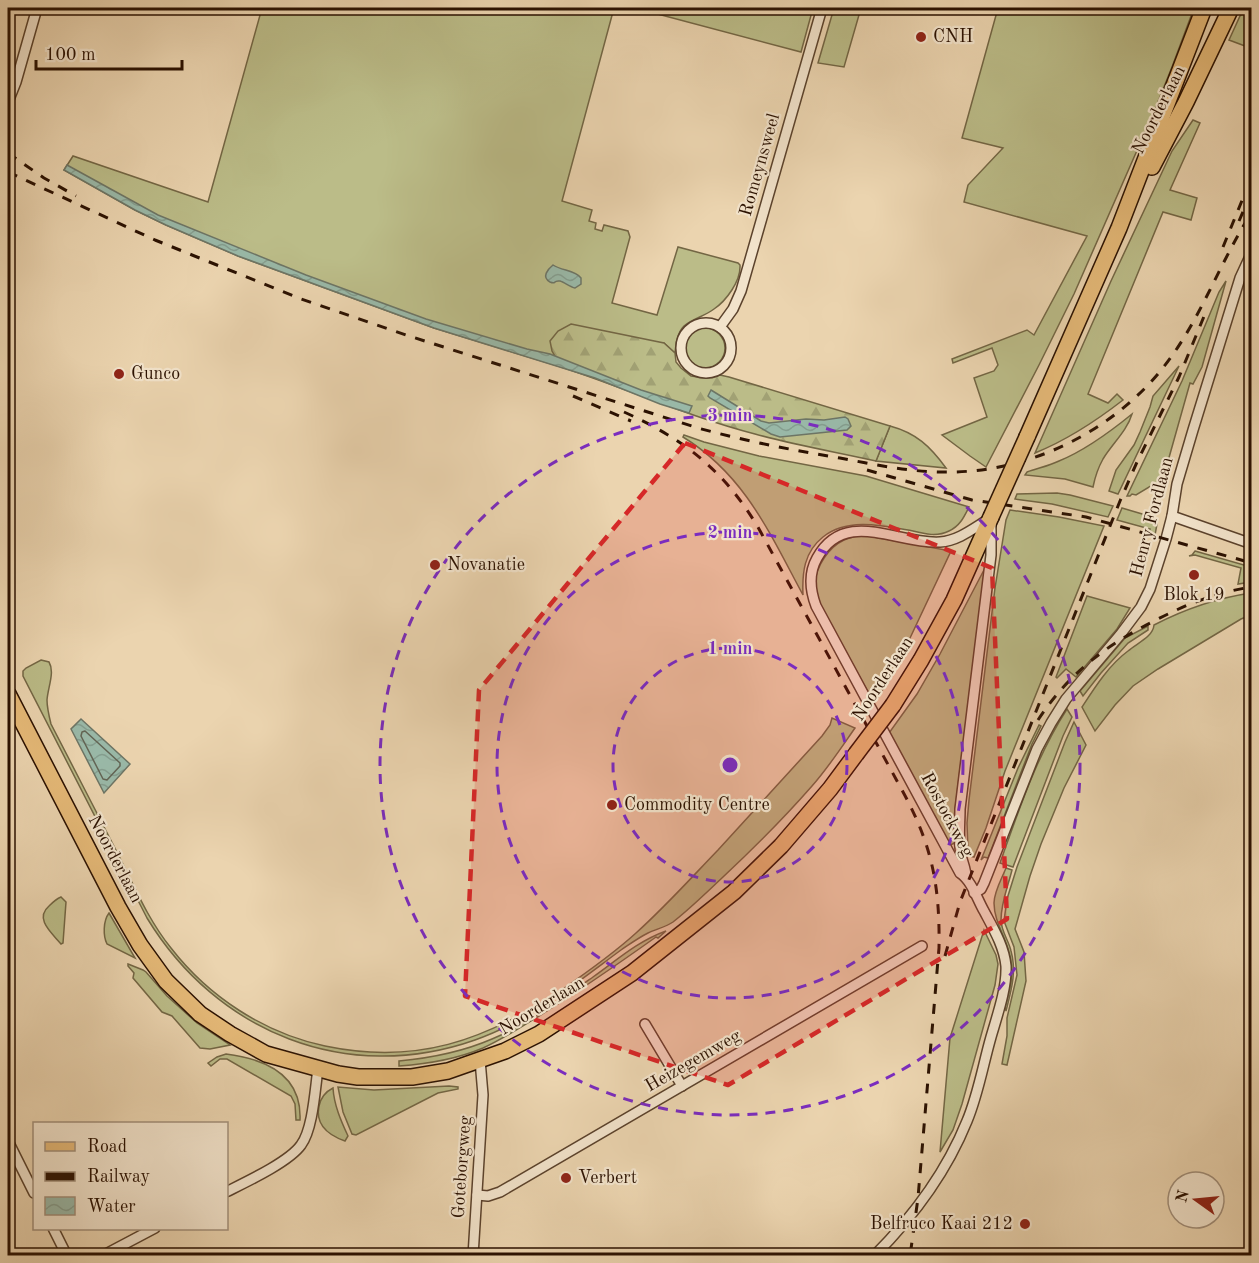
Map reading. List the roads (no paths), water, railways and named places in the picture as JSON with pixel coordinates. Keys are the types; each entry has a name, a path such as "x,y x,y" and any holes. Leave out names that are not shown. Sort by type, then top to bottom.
{"main road":[{"name":"Noorderlaan","path":"8,694 140,945 166,981 200,1014 230,1034 266,1054 318,1069 358,1077 397,1078 448,1071 509,1049 539,1034 632,973 735,892 781,846 830,789 893,705 954,600 1027,437 1119,228 1204,8"},
{"name":"Noorderlaan","path":"1119,228 1186,102 1231,8"}],"street":[{"path":"8,102 38,8"},
{"name":"Romeynsweel","path":"720,327 734,309 741,291 822,8"},
{"name":"Henry Fordlaan","path":"974,893 981,889 984,883 1037,749 1051,723 1066,699 1141,607 1150,589 1172,516 1177,484 1193,430 1236,289 1251,252"},
{"path":"703,322 720,327 730,339 730,355 727,362 714,372 697,372 690,368 681,353 683,337 688,330 703,322"},
{"path":"1172,516 1251,543"},
{"name":"Noorderlaan","path":"966,877 959,842 960,809 991,555 991,517"},
{"name":"Rostockweg","path":"874,1256 907,1221 936,1180 968,1120 1002,996 1006,969 1000,942 966,877 960,873 816,606 811,593 810,581 813,565 820,552 828,542 840,535 856,531 874,532 936,542 948,541 959,537 991,517"},
{"name":"Heizegemweg","path":"477,1195 488,1196 500,1192 922,946"},
{"path":"645,1024 682,1086"},
{"name":"Goteborgweg","path":"472,1256 483,1095 480,1060"},
{"path":"228,1191 277,1165 293,1155 302,1145 308,1130 318,1069"},
{"path":"8,1141 33,1191"},
{"path":"54,1230 67,1256"},
{"path":"102,1256 151,1230"}],"water":[{"path":"67,165 158,215 306,275 426,319 550,354 641,390 692,406 689,413 660,404 595,378 434,328 238,256 135,210 64,170"},
{"path":"553,265 578,275 581,278 581,284 575,288 560,281 553,283 547,280 547,271"},
{"path":"711,390 761,421 769,423 845,417 851,426 847,430 780,437 710,398 708,396"},
{"path":"81,719 130,764 104,793 71,729"}],"railway":[{"path":"8,153 44,178 76,196"},
{"path":"8,172 155,240 301,299 409,336 716,433 882,466 938,472 982,470 1040,455 1095,429 1119,411 1142,391 1175,351 1252,212"},
{"path":"1223,247 1252,176"},
{"path":"1239,221 1252,191"},
{"path":"945,956 960,902 1120,501 1179,377 1205,314"},
{"path":"573,396 631,421"},
{"path":"624,412 666,434 701,459 732,490 746,508 902,790 921,829 936,885 939,948 918,1198 910,1256"},
{"path":"867,470 972,500 1086,517 1252,563"},
{"path":"1038,720 1062,688 1076,674 1121,640 1191,604 1214,595 1252,587"}],"place":[{"name":"CNH","path":"921,37"},
{"name":"Gunco","path":"119,374"},
{"name":"Novanatie","path":"435,565"},
{"name":"Blok 19","path":"1194,575"},
{"name":"Commodity Centre","path":"612,805"},
{"name":"Verbert","path":"566,1178"},
{"name":"Belfruco Kaai 212","path":"1025,1224"}]}
